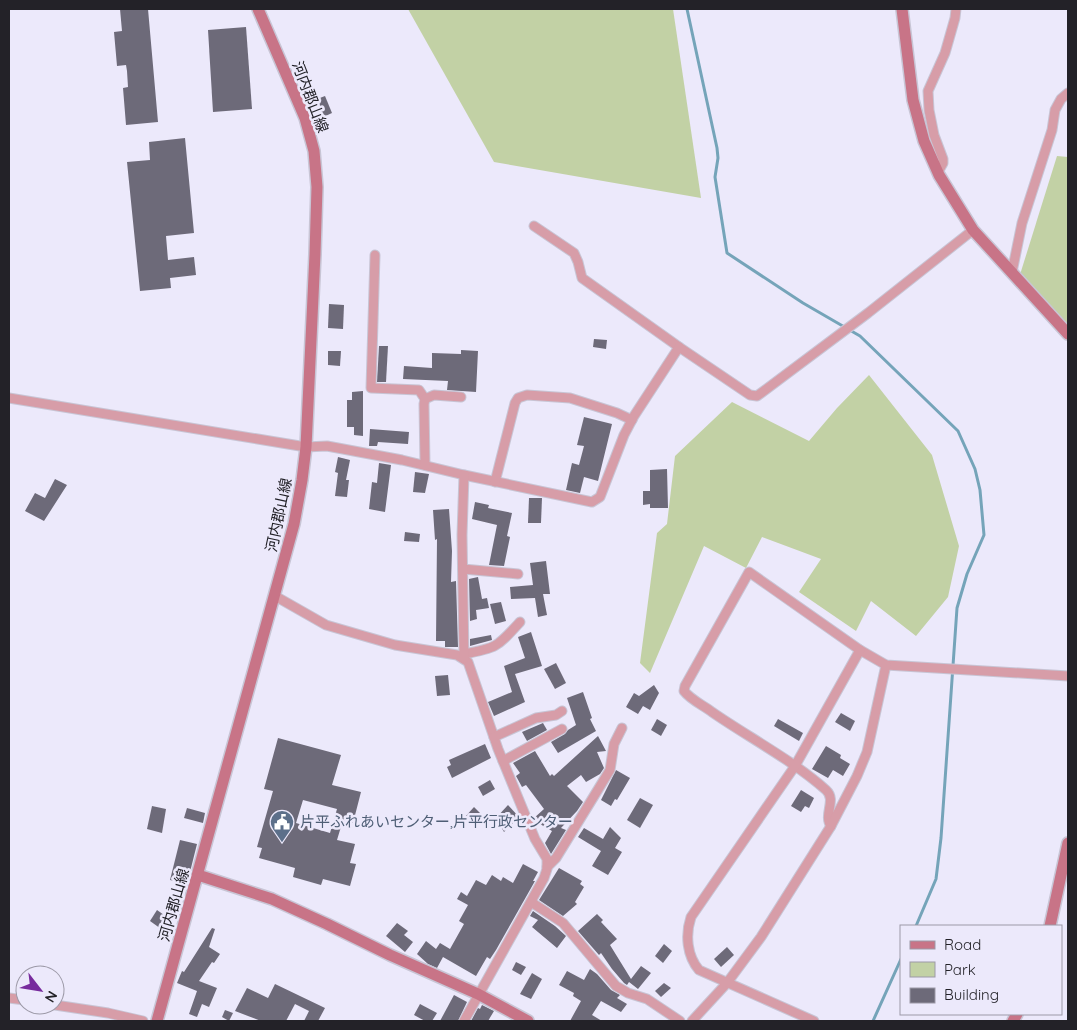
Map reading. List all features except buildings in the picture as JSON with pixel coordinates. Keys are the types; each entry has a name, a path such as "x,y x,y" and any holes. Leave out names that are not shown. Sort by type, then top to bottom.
{"main road":[{"name":"河内郡山線","path":"158,1021 294,524 306,447 316,244 317,187 314,151 305,118 258,9"},
{"path":"902,9 913,100 924,141 938,172 973,230 1068,334"},
{"path":"1050,925 1068,843"},
{"path":"198,875 272,899 478,994 528,1021"}],"street":[{"path":"938,172 943,159 934,135 929,110 928,91 945,53 956,9"},
{"path":"1012,272 1022,223 1052,130 1055,110 1068,93"},
{"path":"534,226 574,253 582,278 750,395 757,396 875,308 973,230"},
{"path":"375,255 371,388 419,390 426,399"},
{"path":"9,398 306,447 326,446 426,465 583,501 596,501 600,497 632,420 679,347"},
{"path":"426,399 434,396 461,397"},
{"path":"495,482 515,403 521,396 570,398 617,413 632,420"},
{"path":"426,399 424,404 426,465"},
{"path":"464,475 464,656 471,670 503,761 535,839 547,860 544,878 464,1021"},
{"path":"463,569 518,574"},
{"path":"831,826 829,822 831,801 827,791 795,766 740,732 686,694 684,689 749,572 860,650 886,665 1068,676"},
{"path":"275,596 333,627 395,645 464,656 493,648 505,639 520,622"},
{"path":"814,1021 703,972 693,962 688,943 688,926 691,917 795,766 860,650"},
{"path":"692,1021 726,983 761,937 831,826 857,776 867,752 886,665"},
{"path":"494,737 536,718 556,715 562,711"},
{"path":"547,867 556,858 610,770 614,744 622,728"},
{"path":"503,761 562,729"},
{"path":"531,902 563,923 616,986 628,993 647,999 680,1021"},
{"path":"65,1007 143,1021"}],"green space":[{"path":"408,9 673,9 701,198 494,162"},
{"path":"1057,156 1068,157 1068,326 1018,281"},
{"path":"869,375 932,455 959,546 948,597 916,636 871,601 856,631 799,592 821,559 762,537 746,568 704,546 650,673 640,663 657,533 667,524 675,456 732,402 809,441"}],"waterway":[{"path":"687,9 717,148 718,158 715,177 727,253 803,303 860,336 958,431 975,469 980,490 984,535 967,574 957,608 941,838 936,879 916,925"},
{"path":"873,1021 900,961"}],"place":[{"name":"片平ふれあいセンター,片平行政センター","path":"282,843"}]}
